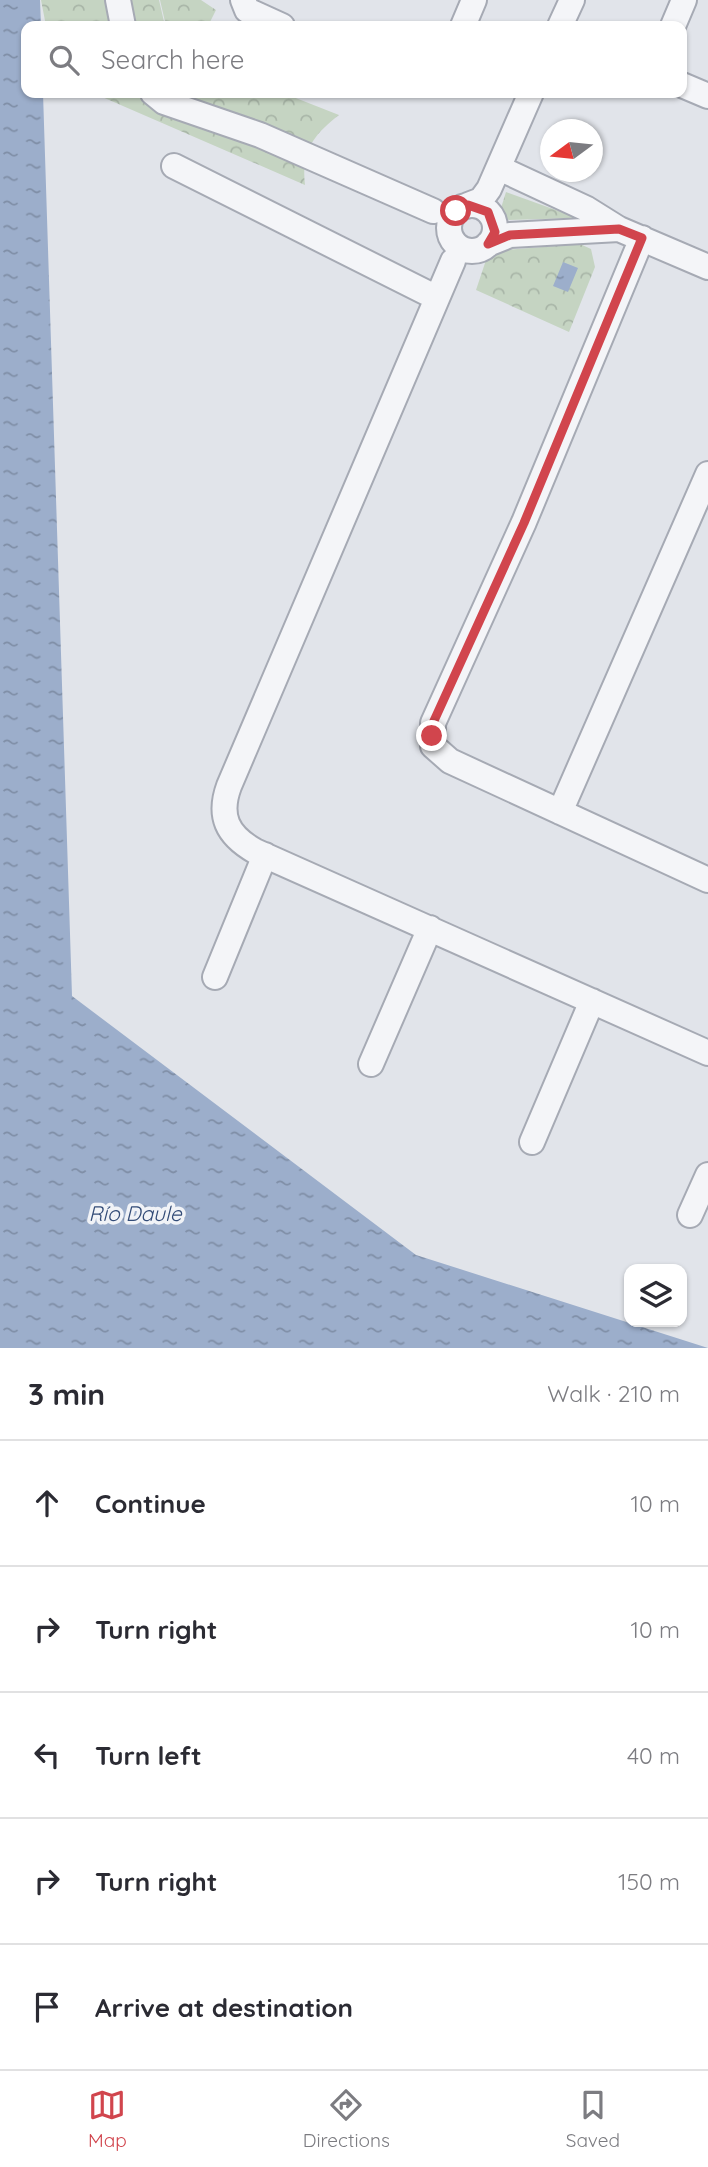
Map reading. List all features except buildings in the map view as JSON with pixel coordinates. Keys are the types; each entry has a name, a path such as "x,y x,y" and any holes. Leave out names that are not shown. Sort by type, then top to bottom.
{"street":[{"path":"118,0 122,21"},
{"path":"243,0 247,10 271,21"},
{"path":"465,21 474,0"},
{"path":"562,21 572,0"},
{"path":"675,21 684,0"},
{"path":"687,87 708,96"},
{"path":"159,98 260,135 458,232 510,235 619,229"},
{"path":"529,98 494,178 458,232 437,298 224,800 223,815 229,831 240,842 265,855 708,1053"},
{"path":"174,166 437,298"},
{"path":"458,232 495,232 492,218 494,178"},
{"path":"494,178 587,209 619,229 708,267"},
{"path":"642,238 524,523 433,723 433,746 440,755 560,812 705,871"},
{"path":"560,812 708,474"},
{"path":"215,977 265,855"},
{"path":"371,1065 430,928"},
{"path":"532,1142 592,1001"},
{"path":"690,1215 708,1175"}],"green space":[{"path":"41,0 159,0 164,21 45,21"},
{"path":"160,0 201,0 216,10 210,21 165,21"},
{"path":"105,98 296,98 339,115 322,130 311,145 305,163 305,185"},
{"path":"506,192 578,218 505,220 501,208"},
{"path":"580,244 591,249 595,267 569,332 476,290 486,260 505,250"}],"water":[{"name":"Río Daule","path":"0,0 40,0 41,21 21,21 21,98 43,98 72,996 416,1255 624,1321 624,1327 642,1327 708,1348 0,1348"},
{"path":"563,262 578,268 568,292 553,286"}],"route":[{"path":"432,736 433,723 524,523 642,238 619,229 510,235 488,244 495,232 495,225 488,212 476,205 461,207 456,211"}]}
